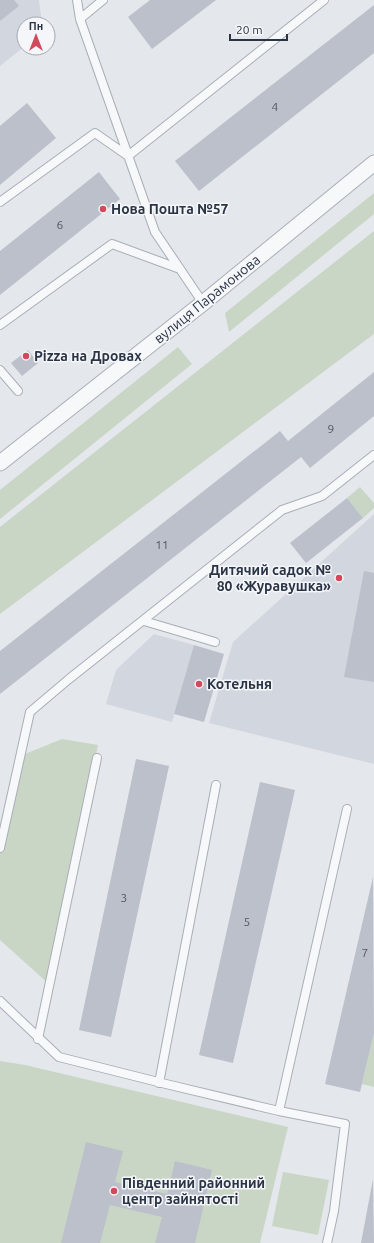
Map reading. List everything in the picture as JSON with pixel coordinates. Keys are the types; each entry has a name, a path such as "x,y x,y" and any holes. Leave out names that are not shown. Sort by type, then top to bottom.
{"street":[{"name":"вулиця Парамонова","path":"0,463 203,303 374,163"}],"lane":[{"path":"77,0 80,19 155,232 203,303"},
{"path":"80,19 103,0"},
{"path":"128,156 324,0"},
{"path":"0,202 95,133 128,156"},
{"path":"0,325 112,244 180,270"},
{"path":"0,370 18,391"},
{"path":"0,848 30,712 69,679 282,510 322,496 374,455"},
{"path":"144,621 215,642"},
{"path":"38,1039 97,758"},
{"path":"160,1082 216,785"},
{"path":"279,1111 347,809"},
{"path":"0,1001 58,1057 279,1111 345,1124 334,1212 327,1243"}],"shaded area":[{"path":"0,0 39,0 41,16 16,16 16,53 0,66"},
{"name":"Дитячий садок № 80 «Журавушка»","path":"374,514 374,764 209,723 233,642"},
{"path":"154,634 194,645 172,722 106,704 116,670"}],"green space":[{"path":"374,193 374,214 229,332 225,313"},
{"path":"374,231 374,334 0,614 0,527"},
{"path":"178,347 192,364 0,519 0,490"},
{"path":"360,487 374,503 374,508 363,518 347,498"},
{"path":"62,739 98,745 50,985 0,940 0,848 20,756"},
{"path":"374,1033 374,1087 362,1084"},
{"path":"0,1061 25,1065 288,1127 260,1243 0,1243"},
{"path":"283,1172 329,1180 318,1235 272,1226"}],"building":[{"path":"0,0 14,0 19,6 0,21"},
{"path":"150,0 216,0 152,49 128,17"},
{"path":"374,5 374,53 199,191 175,161"},
{"path":"27,103 56,138 0,185 0,126"},
{"path":"99,172 120,199 0,295 0,251"},
{"name":"Pizza на Дровах","path":"28,350 38,363 22,376 11,363"},
{"path":"374,372 374,416 310,468 301,457 0,694 0,651 280,431 288,441"},
{"path":"347,498 363,518 306,563 290,543"},
{"name":"Дитячий садок № 80 «Журавушка»","path":"364,571 374,573 374,682 344,677"},
{"name":"Котельня","path":"194,645 224,654 204,722 174,714"},
{"path":"136,759 169,766 111,1037 79,1030"},
{"path":"260,782 295,790 233,1063 199,1055"},
{"path":"373,877 374,1033 360,1092 325,1084"},
{"name":"Південний районний центр зайнятості","path":"86,1142 123,1151 115,1182 167,1194 175,1161 212,1170 195,1243 155,1243 162,1217 110,1205 100,1243 61,1243"},
{"path":"373,1179 374,1243 361,1243"}],"place":[{"name":"Нова Пошта №57","path":"103,209"},
{"name":"Pizza на Дровах","path":"26,356"},
{"name":"Дитячий садок № 80 «Журавушка»","path":"339,578"},
{"name":"Котельня","path":"199,684"},
{"name":"Південний районний центр зайнятості","path":"114,1191"}]}
